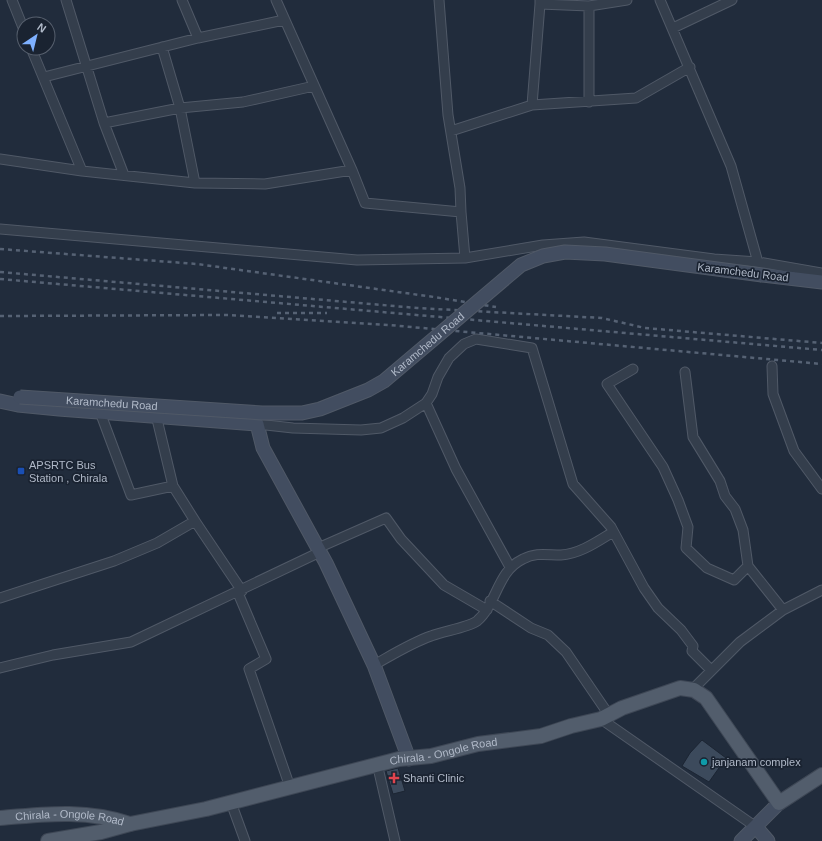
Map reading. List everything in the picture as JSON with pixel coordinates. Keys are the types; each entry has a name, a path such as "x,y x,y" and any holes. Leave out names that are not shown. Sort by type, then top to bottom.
{"main road":[{"name":"Chirala - Ongole Road","path":"0,818 62,813 85,814 111,817 130,824 206,809 399,759 409,759 478,744 541,736 605,717 622,708 680,688 692,690"},
{"path":"692,690 706,698 779,803 822,776"},
{"path":"105,841 156,826 402,766 409,759"},
{"path":"48,841 101,832 130,824"}],"street":[{"path":"12,0 18,16"},
{"path":"66,0 104,123 124,175"},
{"path":"182,0 198,38"},
{"path":"276,0 352,170 365,203 461,212"},
{"path":"439,0 451,131 460,188 465,258"},
{"path":"532,105 540,2 584,4 627,0"},
{"path":"660,0 690,67 731,166 762,275"},
{"path":"673,28 732,0"},
{"path":"584,4 589,102"},
{"path":"44,77 198,38 284,20"},
{"path":"162,47 180,108 195,183"},
{"path":"35,56 82,171"},
{"path":"451,131 532,105 636,98 690,67"},
{"path":"104,123 180,108 243,102 314,86"},
{"path":"0,159 82,171 195,183 265,184 352,170"},
{"path":"0,229 357,260 465,258 543,246 584,242 714,259 758,262 822,273"},
{"name":"Karamchedu Road","path":"0,396 262,413 302,413 340,401 384,381 521,266 542,256 565,252 605,254 822,282"},
{"path":"0,401 18,405 293,428 361,430 381,428 402,418 426,403 432,394 448,358 464,344 476,339 532,348 573,484 611,527 644,588 658,608 681,630 693,646 692,652 711,670"},
{"path":"772,366 773,394 794,451 818,477 822,489"},
{"path":"633,369 606,384 663,467 688,527 686,548 707,568 734,580 748,566"},
{"path":"685,372 693,437 720,481 725,496 735,509 743,530 748,566 783,610"},
{"path":"426,403 456,469 510,568"},
{"path":"100,412 131,495 173,486"},
{"path":"156,416 173,486 240,592 266,659 249,669 290,787"},
{"path":"257,424 263,448 319,550 374,664 409,759"},
{"path":"0,668 53,655 131,642 240,592 319,550 386,518 401,539 444,585 531,628 548,634 566,652 605,717 756,826 768,841"},
{"path":"0,598 114,561 156,543 195,521"},
{"path":"374,664 430,636 476,622 489,606 510,568 523,559 542,553 561,555 573,553 594,544 614,532"},
{"path":"692,690 740,642 783,610 822,590"},
{"path":"379,772 395,841"},
{"path":"741,841 779,803"},
{"path":"233,808 245,841"}],"building":[{"name":"janjanam complex","path":"702,740 726,758 709,782 682,766 690,753"},
{"path":"398,768 405,791 393,794 386,771"}],"railway":[{"path":"0,249 197,264 496,307"},
{"path":"0,272 417,308 602,318 645,328 822,343"},
{"path":"0,279 822,350"},
{"path":"277,313 327,313"},
{"path":"0,316 228,315 389,325 822,364"}],"place":[{"name":"APSRTC Bus Station , Chirala","path":"21,471"},
{"name":"janjanam complex","path":"704,762"},
{"name":"Shanti Clinic","path":"394,778"}]}
